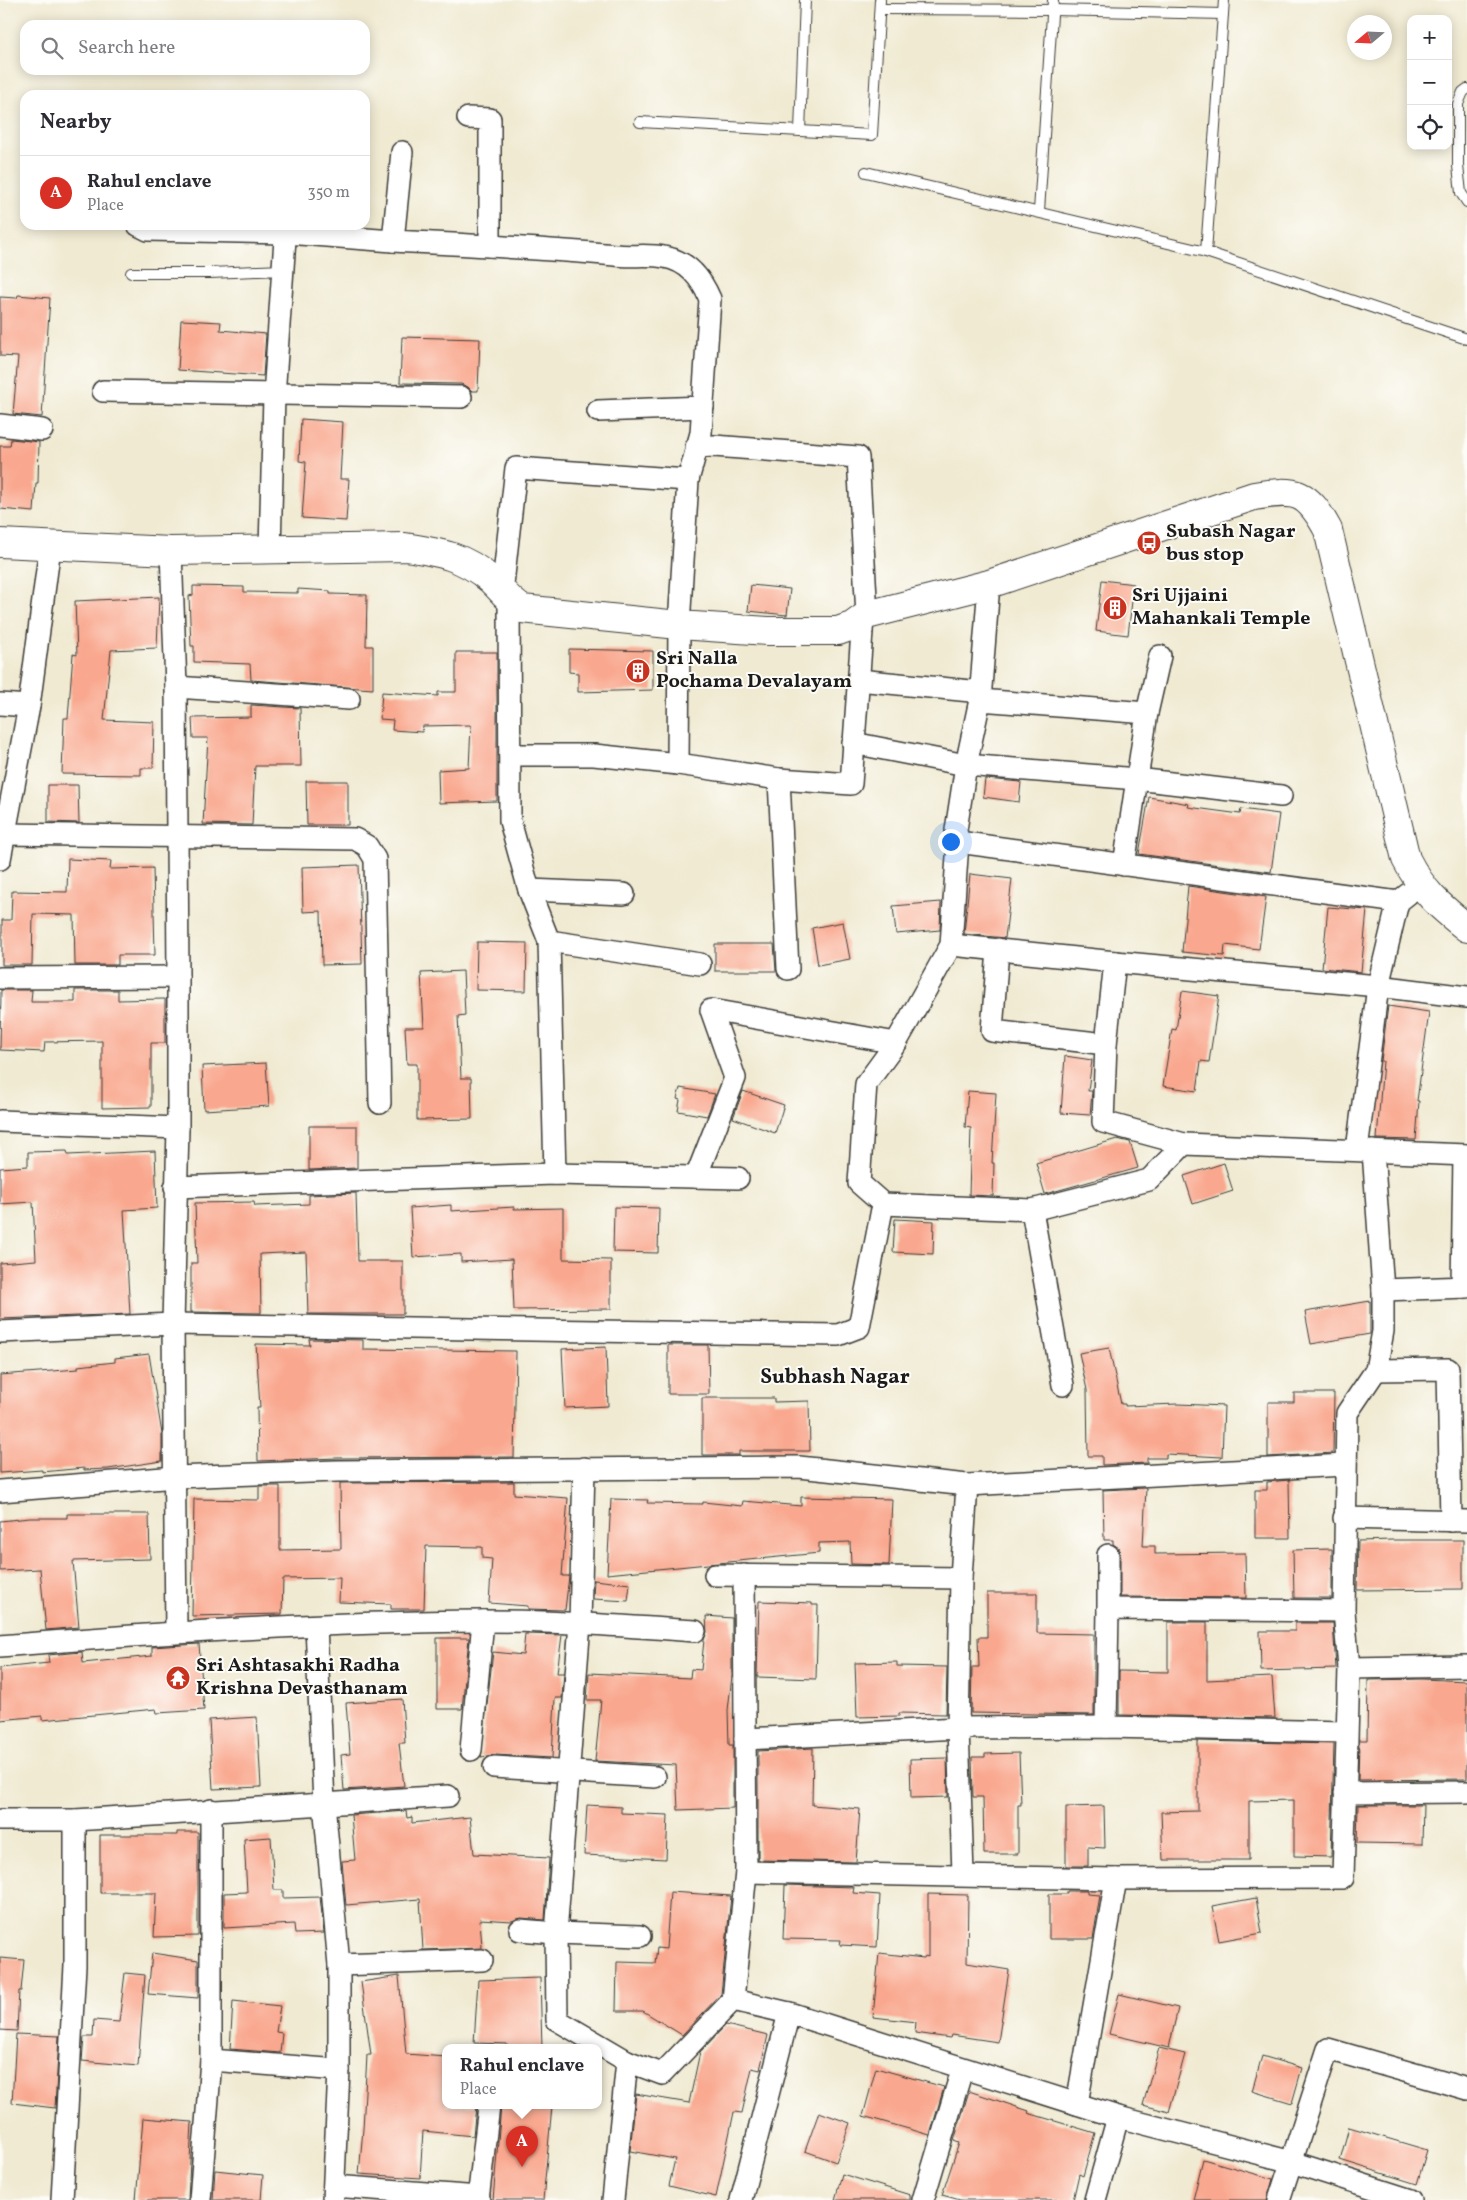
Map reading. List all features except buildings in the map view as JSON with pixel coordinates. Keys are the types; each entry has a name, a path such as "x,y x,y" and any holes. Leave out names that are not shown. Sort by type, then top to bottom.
{"street":[{"path":"468,118 490,119 490,246"},
{"path":"393,241 402,152"},
{"path":"270,550 274,396 286,230"},
{"path":"295,230 393,241 621,256 665,257 690,268 702,281 710,299 701,433 688,480 679,625 678,764"},
{"path":"103,391 274,396 462,397"},
{"path":"598,411 703,407"},
{"path":"0,425 42,430"},
{"path":"510,755 594,755 678,764 780,779 851,784 858,680 865,617 858,456 714,446 696,447"},
{"path":"555,1174 549,941 529,890 510,821 505,597 516,468 688,480"},
{"path":"0,543 50,547 171,551 404,547 441,553 467,562 492,581 505,597 522,609 679,625 768,631 838,630 852,626 865,617 989,584 1254,496 1280,492 1302,495 1318,511 1328,530 1406,859 1419,884 1442,909 1467,928"},
{"path":"0,859 30,706 50,547"},
{"path":"171,551 176,687 178,977 178,1128 173,1324 176,1477 176,1631"},
{"path":"989,584 981,696 966,765 956,830 958,842 951,945 896,1043 866,1084 859,1184 883,1204 1032,1210 1149,1180 1184,1144"},
{"path":"1124,865 1147,714 1160,656"},
{"path":"858,680 981,696 1147,714"},
{"path":"176,687 349,699"},
{"path":"0,704 30,706"},
{"path":"853,743 966,765 1137,779 1281,796"},
{"path":"780,779 788,969"},
{"path":"5,834 355,839 367,846 374,859 380,1103"},
{"path":"958,842 1398,902"},
{"path":"746,1872 963,1874 1116,1878 1343,1878 1349,1668 1344,1611 1346,1413 1376,1370 1384,1331 1383,1290 1365,1150 1378,986 1398,902 1419,884"},
{"path":"529,890 624,894"},
{"path":"549,941 700,964"},
{"path":"951,945 1378,986 1467,997"},
{"path":"998,949 992,1031 1106,1044"},
{"path":"1116,962 1106,1044 1103,1122 1184,1144 1466,1155 1464,1287 1383,1290"},
{"path":"0,978 178,977"},
{"path":"696,1177 735,1078 711,1010 896,1043"},
{"path":"0,1121 178,1128"},
{"path":"175,1187 555,1174 738,1178"},
{"path":"0,1332 173,1324 838,1335 859,1327 883,1204"},
{"path":"1032,1210 1063,1385"},
{"path":"1344,1518 1459,1521 1448,1369 1376,1370"},
{"path":"0,1491 176,1477 337,1471 799,1467 967,1484 1345,1465"},
{"path":"584,1468 580,1623 556,1933 557,2020 598,2044"},
{"path":"963,1874 958,1728 961,1578 967,1484"},
{"path":"1106,1727 1108,1555"},
{"path":"715,1575 961,1578"},
{"path":"602,2046 627,2061 662,2074 733,2000 746,1872 744,1575"},
{"path":"1108,1609 1344,1611"},
{"path":"471,1750 483,1621"},
{"path":"0,1646 176,1631 483,1621 580,1623 695,1631"},
{"path":"316,1626 324,1803 339,1965 339,2070 333,2193 478,2198 489,2109"},
{"path":"1349,1668 1467,1666"},
{"path":"745,1739 958,1728 1106,1727 1346,1732"},
{"path":"494,1768 655,1777"},
{"path":"1345,1793 1467,1792"},
{"path":"0,1820 75,1820 448,1796"},
{"path":"200,2200 211,2060 211,1810"},
{"path":"62,2200 75,1966 75,1820"},
{"path":"1078,2104 1116,1878"},
{"path":"520,1930 640,1936"},
{"path":"339,1965 482,1960"},
{"path":"733,2000 789,2013 962,2070 1078,2104 1118,2118 1292,2162 1411,2200"},
{"path":"741,2200 789,2013"},
{"path":"1280,2200 1328,2049 1467,2089"},
{"path":"211,2060 339,2070"},
{"path":"613,2200 627,2061"},
{"path":"923,2200 962,2070"},
{"path":"1095,2200 1118,2118"}],"lane":[{"path":"800,132 805,0"},
{"path":"1206,252 1224,0"},
{"path":"640,122 872,135 880,4 1053,5 1223,14"},
{"path":"1039,211 1053,5"},
{"path":"1467,89 1463,92 1458,104 1458,166 1461,193 1467,202"},
{"path":"866,172 1039,211 1206,252 1467,339"},
{"path":"131,272 210,273 282,270"}],"place":[{"name":"Subash Nagar bus stop","path":"1149,543"},
{"name":"Sri Ujjaini Mahankali Temple","path":"1115,608"},
{"name":"Sri Nalla Pochama Devalayam","path":"638,671"},
{"name":"Sri Ashtasakhi Radha Krishna Devasthanam","path":"178,1678"},
{"name":"Rahul enclave","path":"522,2167"}],"district":[{"name":"Subhash Nagar","path":"835,1377"}]}
